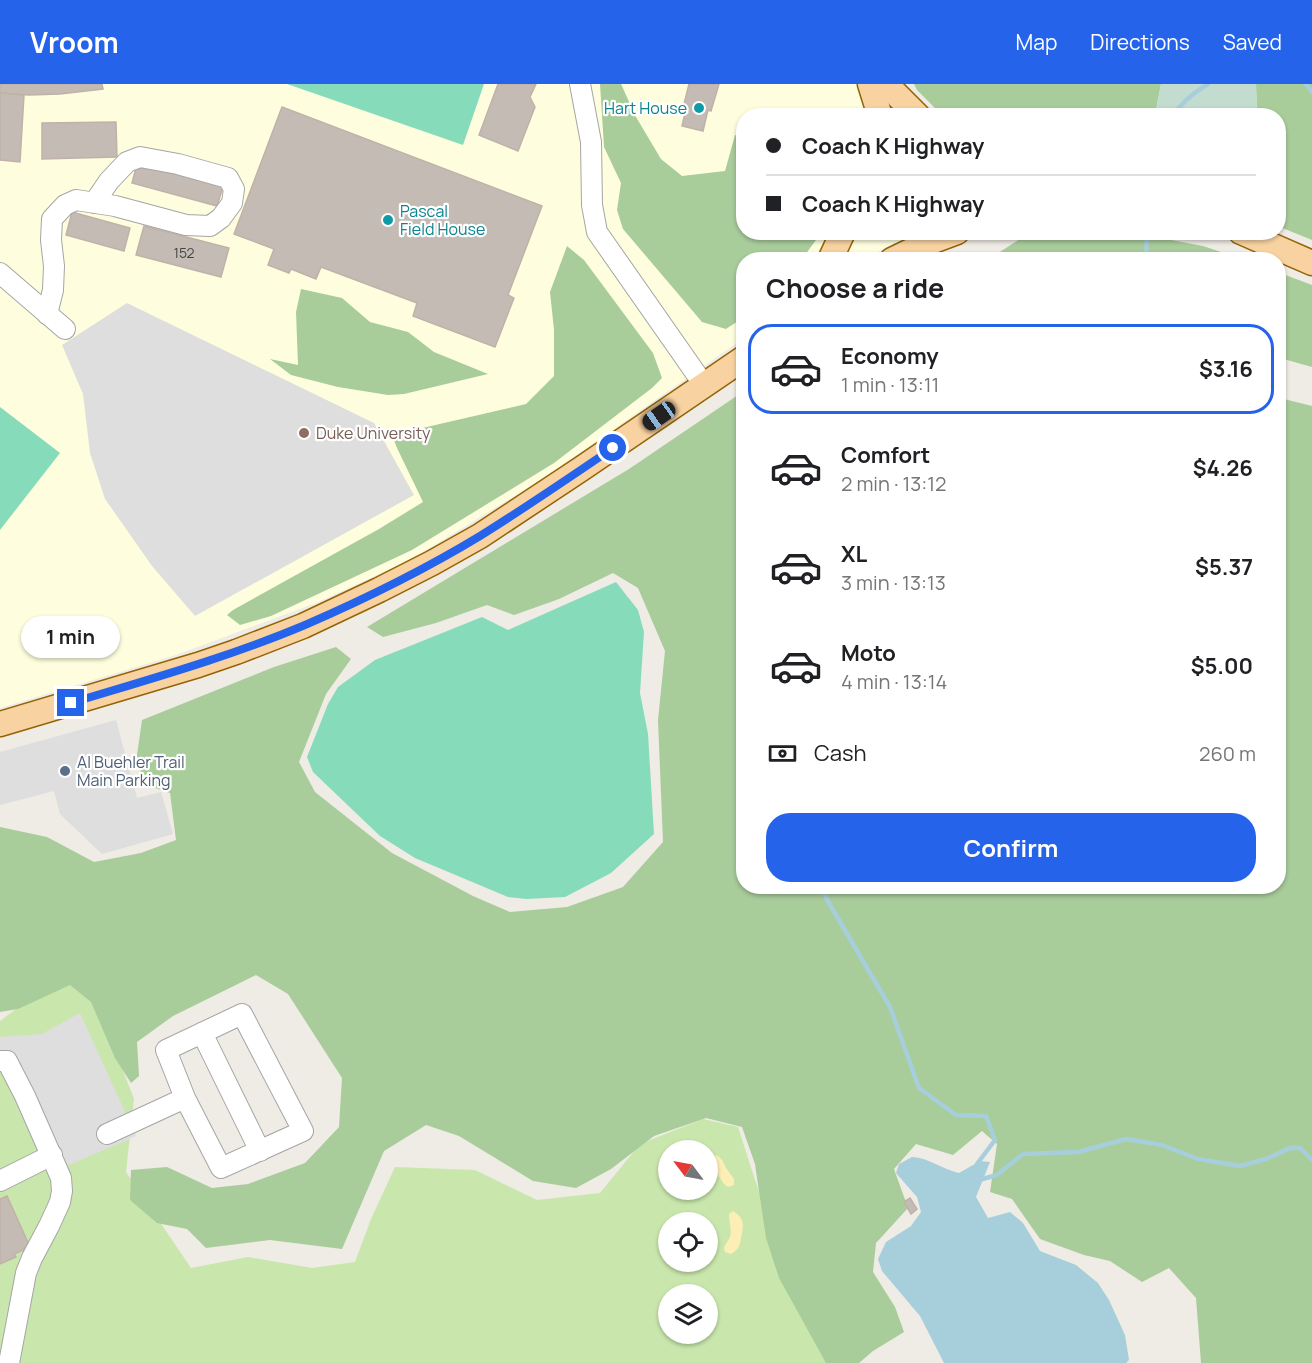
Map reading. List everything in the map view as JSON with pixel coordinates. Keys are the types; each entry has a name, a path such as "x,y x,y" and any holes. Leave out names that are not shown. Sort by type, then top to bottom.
{"main road":[{"path":"866,108 868,84"},
{"path":"868,84 877,108"},
{"path":"884,84 896,108"},
{"path":"884,84 910,108"},
{"path":"908,252 933,240"},
{"path":"1259,240 1312,263"},
{"path":"0,724 198,665 303,626 379,590 432,563 488,530 736,363"}],"lane":[{"path":"580,84 591,142 592,205 597,232 704,385"},
{"path":"47,314 53,290 52,219 65,205 76,200 94,202 186,225 210,226 221,218 232,203 234,189 228,178 178,164 140,157 127,162 94,202"},
{"path":"0,273 65,329"},
{"path":"242,1014 303,1131 221,1168 185,1098 166,1050 202,1033 242,1014"},
{"path":"202,1033 260,1151"},
{"path":"0,1061 7,1061 25,1096 61,1178 62,1191 60,1202 26,1273 9,1363"},
{"path":"107,1134 185,1098"},
{"path":"0,1181 52,1155"}],"shaded area":[{"name":"Duke University","path":"0,84 860,84 872,108 736,108 736,240 902,240 878,252 736,252 736,344 544,478 410,560 316,603 176,655 0,708"},
{"path":"1161,84 1256,84 1257,108 1156,108"},
{"path":"127,303 374,423 414,495 195,616 152,566 105,499 90,453 83,394 62,345"},
{"name":"Al Buehler Trail Main Parking","path":"116,720 137,798 161,792 173,834 102,854 60,814 54,791 0,805 0,752"},
{"path":"80,1013 136,1136 48,1174 0,1067 0,1037 42,1034"}],"green space":[{"path":"287,84 484,84 463,145"},
{"path":"600,84 621,84 636,117 661,159 682,176 725,171 736,135 736,240 816,240 807,252 736,252 736,322 726,329 702,322 623,229 617,210 621,183 604,147"},
{"path":"914,84 1161,84 1156,108 935,108"},
{"path":"1256,84 1312,84 1312,240 1286,229 1286,108 1257,108"},
{"path":"1018,240 1171,240 1221,252 1000,252"},
{"path":"567,246 584,260 653,353 662,378 554,463 412,550 271,616 240,625 227,615 423,502 392,435 526,404 554,376 554,330 550,292"},
{"path":"1286,275 1312,285 1312,367 1286,360"},
{"path":"301,289 342,298 370,322 408,332 434,352 488,374 404,394 388,395 338,387 291,375 270,359 298,365 296,312"},
{"path":"736,396 736,894 1286,894 1286,400 1312,406 1312,1363 1201,1363 1196,1298 1169,1268 1142,1282 1110,1261 1084,1255 1040,1239 1012,1199 990,1192 997,1144 982,1131 953,1155 916,1144 894,1169 908,1208 876,1243 873,1272 895,1307 904,1332 873,1351 859,1363 826,1363 779,1278 766,1238 755,1164 742,1127 706,1118 654,1136 611,1169 576,1188 533,1181 459,1136 426,1125 384,1151 342,1249 270,1240 206,1248 187,1229 157,1223 130,1200 131,1170 167,1167 212,1188 248,1184 305,1163 339,1127 342,1078 288,994 256,975 173,1016 137,1042 139,1076 131,1083 115,1058 91,1002 70,985 18,1009 0,1012 0,827 47,837 94,862 141,853 176,840 170,793 147,785 136,762 142,720 274,667 336,647 351,659 326,694 299,762 315,792 392,853 473,896 510,912 567,907 623,887 663,842 658,720 665,651 638,588 613,573 559,599 514,615 487,605 436,623 383,637 367,627 629,469"},
{"path":"0,407 60,453 0,530"},
{"path":"616,582 638,610 644,632 640,693 648,734 654,834 611,873 565,897 526,899 508,897 415,858 380,836 313,772 307,757 328,704 338,687 375,660 482,617 508,630"},
{"path":"85,957 101,1013 134,1099 126,1172 191,1268 248,1257 312,1268 355,1262 371,1219 395,1167 475,1170 537,1200 600,1193 640,1144 703,1119 738,1127 756,1183 826,1363 0,1363 0,1021"}],"sand":[{"path":"718,1156 734,1179 734,1185 728,1187 718,1175"},
{"path":"733,1211 742,1219 743,1226 739,1246 731,1254 725,1252 724,1248 730,1237 729,1214"}],"water":[{"path":"912,1157 924,1159 959,1173 980,1161 990,1162 976,1197 988,1218 1010,1212 1023,1223 1040,1251 1076,1265 1098,1283 1109,1300 1125,1335 1129,1360 1126,1363 944,1363 920,1316 882,1271 878,1259 886,1242 911,1226 921,1212 917,1197 896,1173 899,1164"}],"building":[{"path":"0,84 102,84 103,89 29,95 0,93"},
{"path":"498,84 536,84 530,97 535,107 518,151 479,135"},
{"name":"Hart House","path":"689,84 719,84 711,111 708,110 703,131 682,126"},
{"path":"0,93 24,95 20,162 0,160"},
{"name":"Pascal Field House","path":"282,107 542,206 508,295 514,298 495,347 413,316 417,303 321,267 316,279 291,269 289,273 268,265 274,249 234,234"},
{"path":"116,122 117,157 42,159 42,123"},
{"path":"137,164 223,187 217,206 132,183"},
{"path":"72,212 130,228 124,251 66,235"},
{"path":"144,226 229,248 221,277 136,255"},
{"path":"7,1196 30,1247 0,1264 0,1199"},
{"path":"910,1198 917,1209 911,1214 904,1202"}],"waterway":[{"path":"1179,108 1208,84"},
{"path":"1306,84 1312,92"},
{"path":"1146,252 1147,240"},
{"path":"825,894 890,1007 919,1088 956,1115 986,1116 995,1140 977,1164"},
{"path":"979,1180 997,1175 1023,1154 1078,1152 1126,1139 1162,1145 1198,1159 1240,1166 1266,1159 1290,1148 1300,1148 1312,1160"}],"place":[{"name":"Hart House","path":"699,108"},
{"name":"Pascal Field House","path":"388,220"},
{"name":"Duke University","path":"304,433"},
{"name":"Al Buehler Trail Main Parking","path":"65,771"}],"route":[{"path":"71,703 198,665 303,626 379,590 480,536 613,448"}]}
